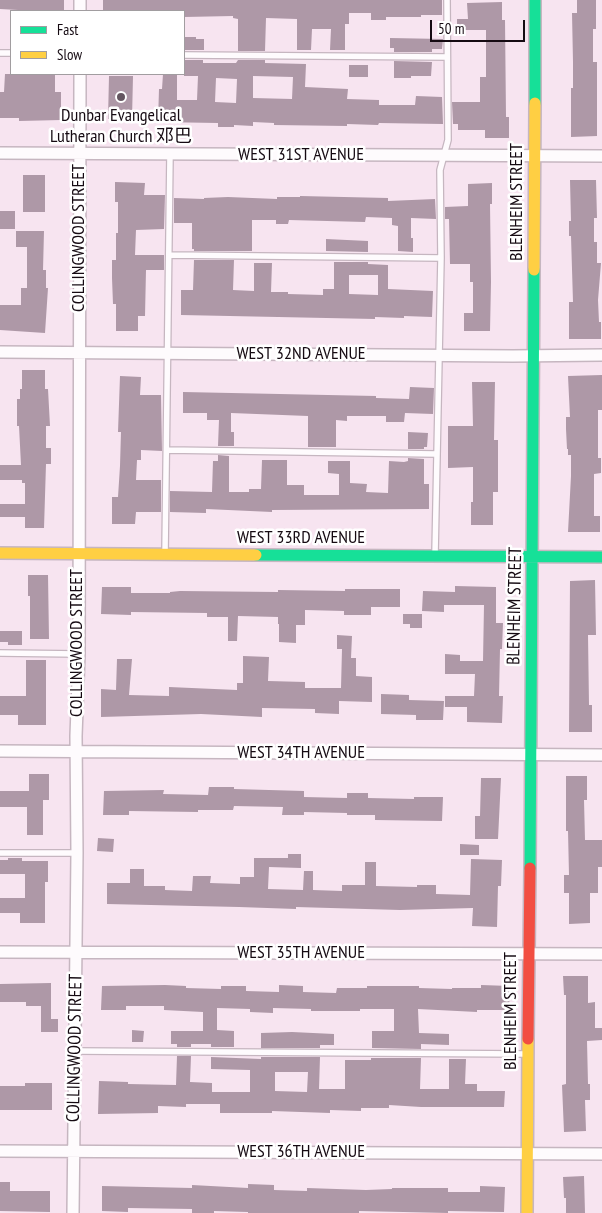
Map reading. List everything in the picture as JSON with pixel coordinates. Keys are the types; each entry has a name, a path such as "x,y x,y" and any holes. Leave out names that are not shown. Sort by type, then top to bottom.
{"street":[{"name":"BLENHEIM STREET","path":"527,1213 533,556 535,0"},
{"name":"COLLINGWOOD STREET","path":"73,1213 76,1051 76,752 79,654 80,75"},
{"name":"WEST 31ST AVENUE","path":"0,153 602,156"},
{"name":"WEST 32ND AVENUE","path":"0,352 602,355"},
{"name":"WEST 33RD AVENUE","path":"0,553 602,557"},
{"name":"WEST 34TH AVENUE","path":"0,751 602,756"},
{"name":"WEST 35TH AVENUE","path":"0,952 602,954"},
{"name":"WEST 36TH AVENUE","path":"0,1151 602,1154"}],"lane":[{"path":"435,556 441,258 440,170 448,140 447,0"},
{"path":"185,55 447,57"},
{"path":"165,555 170,154"},
{"path":"169,255 441,258"},
{"path":"167,450 436,454"},
{"path":"0,653 79,654"},
{"path":"0,852 77,853"},
{"path":"76,1051 528,1054"}],"building":[{"path":"0,0 64,0 64,10 0,9"},
{"path":"103,0 442,0 442,15 386,17 386,20 371,20 371,13 349,13 349,24 345,24 345,50 330,50 331,29 312,29 311,50 297,50 297,19 266,18 265,51 238,51 238,19 233,18 233,16 185,17 185,10 103,10"},
{"path":"577,0 596,0 596,29 593,29 593,62 597,62 597,136 571,137 571,88 573,88 572,13 577,13"},
{"path":"502,2 502,20 505,20 506,117 509,117 509,138 485,138 485,130 458,130 458,124 453,124 452,102 480,102 480,77 486,77 486,30 457,30 457,19 468,19 467,3"},
{"path":"185,37 204,39 204,50 185,50"},
{"path":"390,38 443,39 442,49 432,49 432,52 394,52 394,48 390,48"},
{"path":"185,60 203,60 203,63 236,63 238,60 265,60 265,63 306,64 305,87 348,89 347,99 379,100 379,105 415,105 416,96 442,97 443,124 379,123 378,125 347,124 347,126 274,125 274,123 253,122 253,126 234,125 234,127 218,127 218,123 158,122 159,89 162,89 163,75 177,75 177,100 197,100 198,76 184,76","holes":["253,76 293,77 292,99 253,98","216,78 237,79 236,103 215,102"]},
{"path":"394,61 432,62 431,76 394,78"},
{"path":"349,65 368,65 368,77 349,77"},
{"path":"5,74 55,75 55,92 61,92 61,120 19,121 19,118 0,118 0,92 4,92"},
{"name":"Dunbar Evangelical Lutheran Church 邓巴","path":"109,76 133,76 132,119 108,119"},
{"path":"23,175 45,175 45,212 23,212"},
{"path":"570,180 596,180 597,218 594,218 594,242 597,242 597,263 601,263 598,300 601,339 569,339 569,302 573,302 571,236 569,236 569,221 571,221"},
{"path":"115,182 145,183 144,195 165,195 164,229 136,230 135,255 164,255 164,270 146,270 145,316 138,316 138,331 116,331 116,304 113,304 112,278 112,260 116,260 116,233 118,233 118,202 115,202"},
{"path":"492,183 492,204 490,204 490,331 464,331 464,313 473,313 473,282 470,282 470,264 450,264 449,219 445,219 445,207 468,206 468,184"},
{"path":"228,197 277,199 277,197 388,198 388,201 435,199 436,219 411,218 413,252 398,251 398,226 392,225 392,218 366,217 365,222 289,220 288,224 276,224 276,220 252,220 252,251 194,251 192,249 192,223 174,223 174,198 204,199"},
{"path":"0,211 15,211 15,229 0,229"},
{"path":"16,231 44,231 43,270 46,270 46,288 48,288 45,333 0,330 0,305 21,305 21,288 27,288 27,247 16,247"},
{"path":"326,239 368,241 368,252 326,251"},
{"path":"194,260 234,260 233,290 254,291 254,263 272,263 271,292 323,295 323,289 334,289 334,262 368,262 368,264 388,265 388,289 433,291 432,317 375,317 375,319 181,315 181,290 193,290","holes":["349,275 378,275 378,295 349,294"]},
{"path":"22,370 45,370 45,389 48,389 50,426 46,426 46,448 51,448 51,464 46,464 44,528 25,528 25,517 0,517 0,504 25,504 25,483 22,483 22,480 0,480 0,465 21,465 19,426 17,426 17,399 20,399 20,389 22,389"},
{"path":"602,375 602,410 598,410 598,458 601,458 601,473 594,474 594,516 600,516 600,532 568,532 571,455 568,455 566,429 566,417 570,417 568,376"},
{"path":"120,376 141,377 140,395 161,395 162,451 141,450 141,460 137,460 136,480 161,480 161,512 136,512 135,524 112,524 112,497 118,497 120,466 121,432 118,432"},
{"path":"472,382 495,382 494,440 498,440 498,492 493,492 493,525 471,525 473,467 448,468 448,426 473,426"},
{"path":"410,387 434,388 433,414 405,413 404,422 386,422 386,416 347,416 347,421 336,420 336,447 308,447 308,416 231,413 231,432 234,432 234,446 218,446 219,420 207,420 207,413 183,413 183,392 376,396 376,398 409,399"},
{"path":"408,432 428,433 427,447 424,447 424,449 408,449"},
{"path":"218,455 229,456 229,492 249,492 249,489 261,489 262,460 287,460 287,485 304,485 304,495 339,495 339,474 328,473 328,461 350,461 350,483 367,484 366,492 388,493 389,461 404,462 408,461 408,458 424,459 424,484 429,484 429,509 272,510 272,512 206,509 206,513 170,512 170,491 212,492 213,461 218,461"},
{"path":"28,575 48,575 49,639 30,639"},
{"path":"595,580 596,635 588,635 589,705 592,705 592,732 569,732 570,581"},
{"path":"455,586 496,587 496,623 503,623 502,649 500,649 499,696 503,696 502,723 467,722 467,707 445,707 445,696 474,696 475,674 445,674 445,654 460,655 460,661 483,661 484,605 444,605 444,612 422,611 423,591 455,592"},
{"path":"102,587 131,587 131,593 400,589 400,607 371,607 371,615 344,615 344,611 305,610 305,625 296,625 296,643 279,642 278,617 238,616 237,641 228,641 228,617 207,617 207,613 131,612 131,615 101,614"},
{"path":"403,614 422,614 422,628 410,628 410,624 403,624"},
{"path":"0,631 22,631 22,645 8,645 8,642 0,642"},
{"path":"337,635 352,636 351,658 356,658 356,676 372,677 372,702 339,701 339,714 315,713 315,709 262,708 262,717 201,714 101,717 101,689 116,690 117,659 132,659 129,695 169,696 169,687 237,690 237,683 243,683 243,656 269,657 268,681 305,682 305,688 341,688 342,649 337,649"},
{"path":"26,660 46,660 46,725 18,725 18,715 0,715 0,696 26,696"},
{"path":"381,694 409,695 409,700 444,701 443,720 416,720 416,715 381,714"},
{"path":"29,774 49,774 49,800 43,800 43,835 27,835 27,807 0,807 0,791 29,791"},
{"path":"566,776 587,776 587,800 584,800 585,840 602,840 602,867 598,867 598,893 590,893 590,923 569,924 569,893 564,893 564,875 569,875 568,831 566,831"},
{"path":"481,778 501,778 498,839 475,839 475,816 480,816"},
{"path":"209,787 304,791 304,797 347,798 347,793 368,793 368,798 414,799 414,797 443,797 442,821 375,820 375,815 347,815 347,813 304,812 304,815 282,815 283,807 234,806 233,810 198,810 198,812 129,811 129,815 103,815 104,791 164,790 163,794 208,795"},
{"path":"98,838 114,839 113,852 97,851"},
{"path":"460,844 479,845 479,855 460,855"},
{"path":"288,854 301,854 301,868 269,867 268,889 303,890 304,871 313,871 313,890 342,891 342,885 365,885 365,862 376,862 376,886 417,887 417,885 436,885 436,894 470,895 471,859 502,860 501,886 498,886 497,927 472,926 473,908 400,910 296,907 296,909 107,904 107,883 130,883 130,869 144,869 144,886 165,886 165,890 192,891 193,876 211,876 210,883 240,884 240,877 254,877 254,858 288,858"},
{"path":"8,858 22,858 22,861 48,861 48,882 45,882 45,923 20,923 20,913 0,913 0,898 25,898 25,874 0,874 0,860 8,860"},
{"path":"563,976 588,976 588,1003 595,1002 595,1028 602,1028 602,1040 587,1041 590,1100 585,1100 586,1131 564,1132 562,1085 566,1084 566,995 564,995"},
{"path":"51,983 51,1019 58,1019 58,1032 41,1032 41,1006 26,1006 26,1002 0,1002 0,984"},
{"path":"165,985 221,989 221,986 246,986 246,991 279,992 279,985 303,986 303,992 336,993 337,988 367,988 367,986 419,986 419,988 452,989 481,988 481,985 510,986 509,1010 477,1010 477,1012 418,1009 419,1033 449,1034 449,1045 421,1044 421,1049 372,1048 372,1031 394,1031 394,1009 311,1011 311,1009 273,1008 273,1013 250,1012 250,1009 217,1008 217,1030 234,1031 234,1047 211,1047 211,1044 191,1044 191,1047 177,1047 177,1044 171,1044 171,1031 203,1031 203,1012 164,1010 164,1006 126,1006 126,1010 101,1010 102,986"},
{"path":"132,1030 144,1031 143,1042 132,1042"},
{"path":"261,1033 334,1034 334,1045 320,1045 320,1048 261,1048"},
{"path":"177,1056 191,1056 190,1082 212,1083 212,1092 250,1092 250,1070 211,1069 211,1057 261,1059 261,1057 320,1057 319,1089 345,1089 345,1060 421,1058 420,1089 449,1089 449,1059 466,1059 465,1084 477,1084 477,1091 505,1091 504,1107 389,1105 389,1108 361,1108 361,1111 330,1110 330,1113 272,1111 272,1113 220,1113 220,1104 186,1104 186,1107 158,1106 158,1113 98,1114 99,1081 176,1085","holes":["275,1072 308,1072 307,1092 275,1091"]},
{"path":"25,1083 52,1083 52,1110 0,1110 0,1086 25,1086"},
{"path":"584,1176 585,1213 566,1213 563,1177"},
{"path":"0,1182 10,1182 10,1191 50,1191 50,1212 0,1211"},
{"path":"248,1184 274,1185 274,1190 307,1191 307,1188 366,1190 448,1188 448,1192 480,1192 480,1186 505,1187 504,1212 359,1211 359,1213 248,1213 214,1211 214,1213 192,1213 192,1209 128,1208 128,1212 102,1211 102,1186 192,1188 192,1185 248,1188"}],"traffic: fast":[{"path":"535,0 535,103"},
{"path":"530,868 534,270"},
{"path":"256,555 602,557"}],"traffic: slow":[{"path":"534,270 535,103"},
{"path":"0,553 256,555"},
{"path":"527,1213 528,1039"}],"traffic: jam":[{"path":"528,1039 530,868"}],"place":[{"name":"Dunbar Evangelical Lutheran Church 邓巴","path":"121,97"}]}
